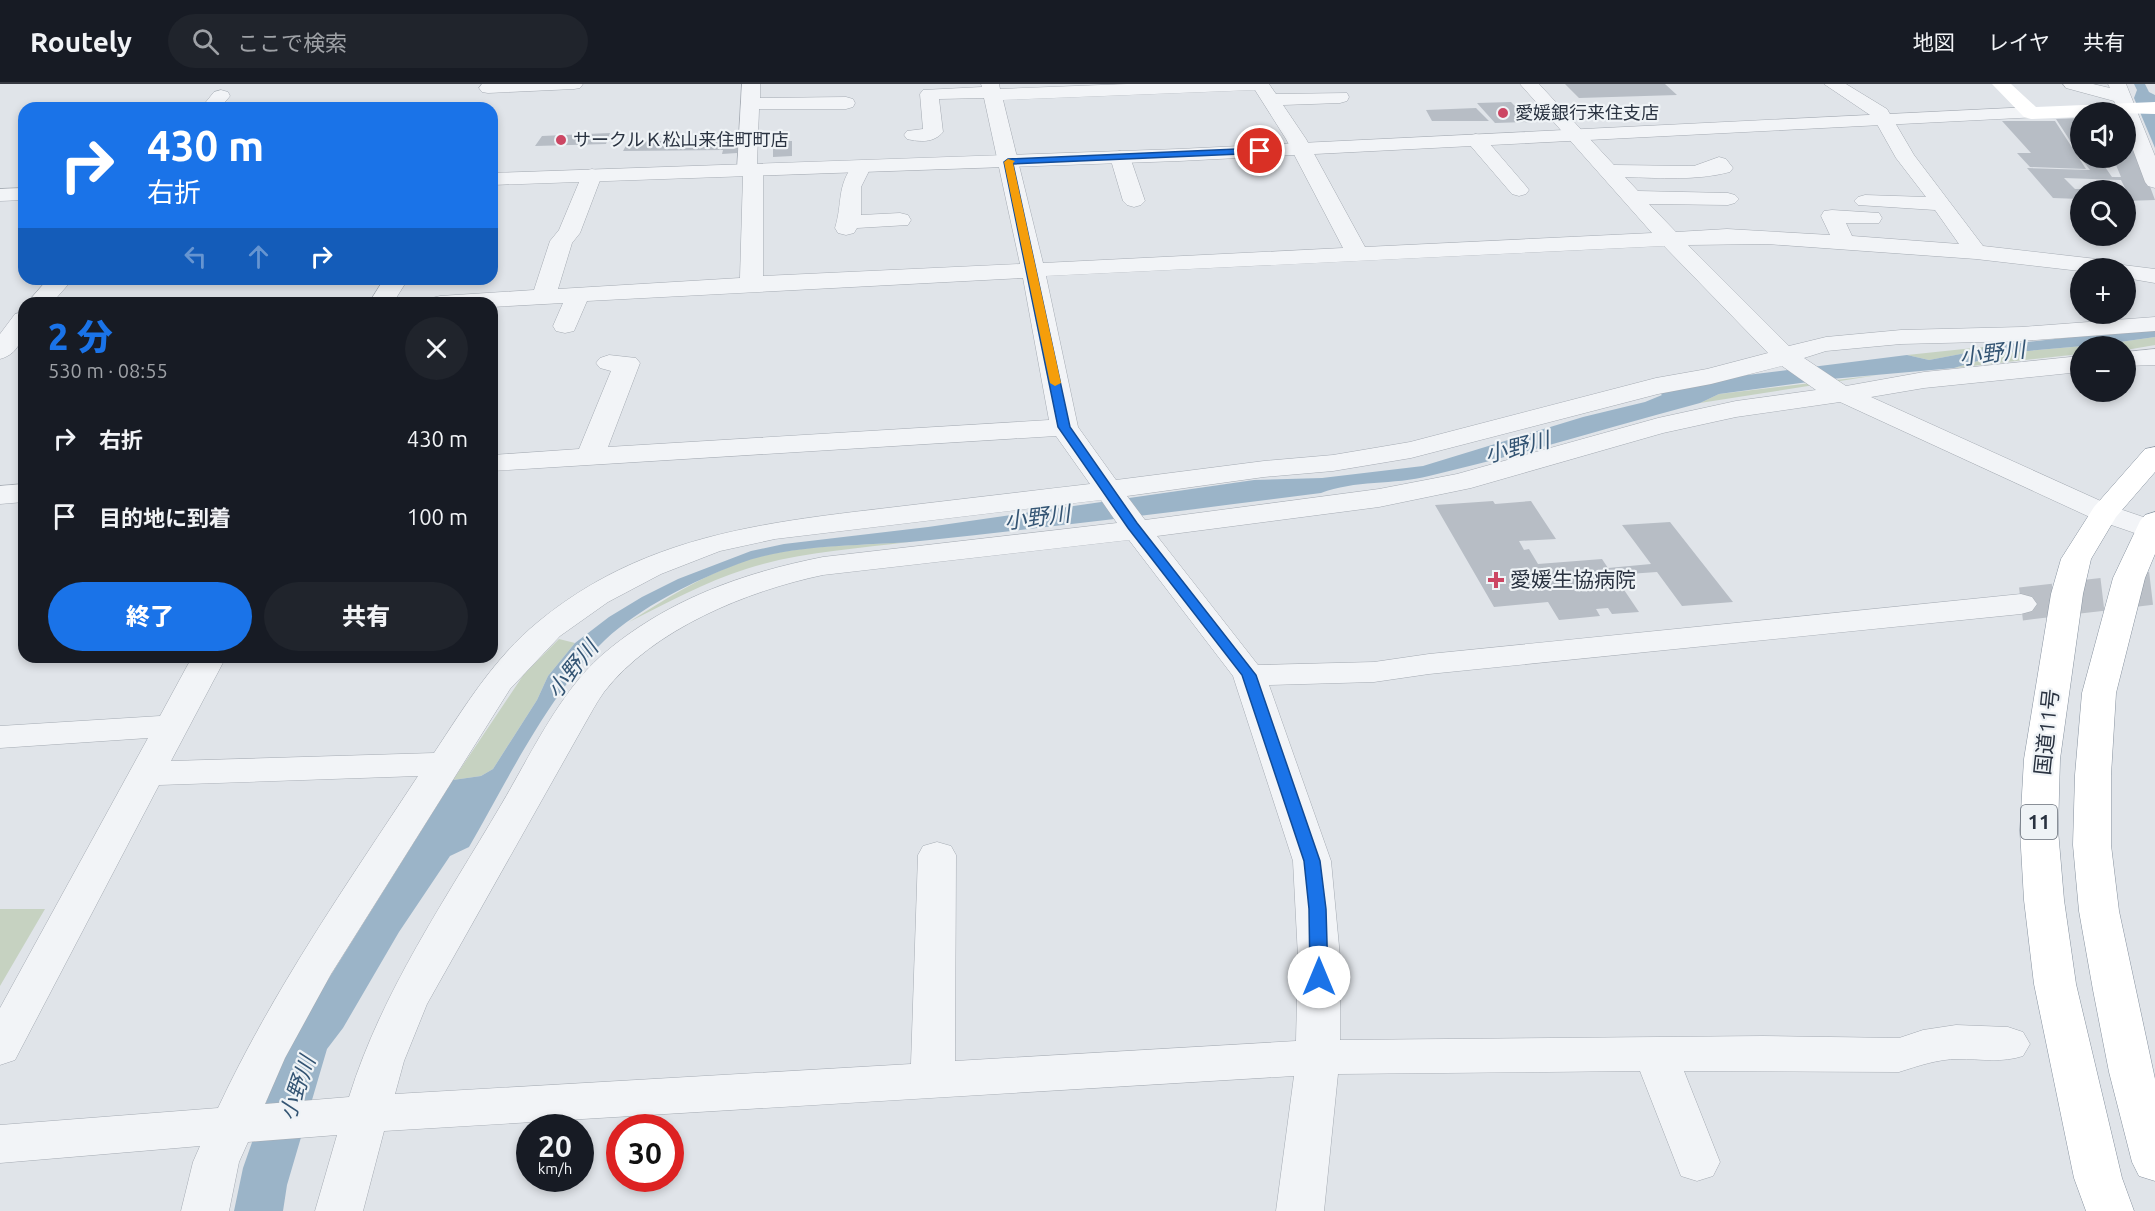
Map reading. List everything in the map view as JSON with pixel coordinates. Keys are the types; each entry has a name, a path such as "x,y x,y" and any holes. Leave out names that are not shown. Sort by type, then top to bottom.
{"main road":[{"path":"2001,84 2031,113 2125,100 2155,108"},
{"name":"国道11号","path":"2110,1211 2098,1178 2055,984 2043,900 2039,830 2042,759 2067,594 2076,559 2104,513 2155,455"},
{"path":"2153,527 2129,578 2099,693 2093,775 2092,845 2099,911 2114,990 2131,1072 2155,1162"}],"street":[{"path":"483,102 489,86 574,84"},
{"path":"751,84 751,284"},
{"path":"1529,84 1670,238 1790,361 1838,392 2104,513 2153,527"},
{"path":"1833,84 1873,108 1883,119 1906,158 1976,252"},
{"path":"2072,84 2125,100 2155,182"},
{"path":"1264,89 1358,254"},
{"path":"908,130 932,124 929,93 1264,89 1340,97"},
{"path":"992,91 1033,270 1064,427 1123,510 1249,675 1312,861 1319,957 1318,1057 1300,1211"},
{"path":"750,104 846,103"},
{"path":"498,179 1008,162 2031,113"},
{"path":"1476,140 1519,190"},
{"path":"1119,157 1134,201"},
{"path":"1608,171 1698,172 1706,168 1723,168 1719,163"},
{"path":"861,166 850,187 847,225 900,217"},
{"path":"544,295 561,241 569,233 592,176"},
{"path":"0,195 18,194"},
{"path":"1632,197 1728,200"},
{"path":"1844,242 1832,216 1868,210 1942,204"},
{"path":"498,299 751,284 826,272 883,269 1033,270 1670,238 1767,237 1976,252 2070,263"},
{"path":"2136,273 2155,276"},
{"path":"44,297 56,285"},
{"path":"565,326 579,293"},
{"path":"0,351 17,322"},
{"path":"339,1211 355,1116 382,1061 406,1003 565,727 593,683 623,655 666,622 706,600 747,584 786,573 1123,510 1264,469 1333,463 1411,450 1656,386 1711,376 1743,366 1790,361 1800,350 1826,344 1890,338 2022,334 2155,324"},
{"path":"2136,358 2155,357"},
{"path":"590,457 627,363 609,363"},
{"path":"205,1211 216,1161 237,1126 264,1056 315,965 497,683 549,629 597,595 650,567 711,544 775,530 1379,498 1491,474 1658,426 1747,407 1924,380 2070,365"},
{"path":"498,463 1064,427"},
{"path":"0,495 18,494"},
{"path":"1249,675 1374,672 1429,664 2021,604"},
{"path":"0,1048 206,663"},
{"path":"0,737 171,726"},
{"path":"146,774 444,764"},
{"path":"933,1080 938,855"},
{"path":"0,1144 355,1116 1318,1057 1655,1054 1899,1055 1923,1047 1956,1042 2008,1044"},
{"path":"1655,1054 1697,1162"}],"green space":[{"path":"2155,337 2155,345 2136,348 2136,340"},
{"path":"1983,347 1983,350 1929,360 1907,355"},
{"path":"2070,347 2070,355 1954,368 2005,353"},
{"path":"1878,375 1700,403 1719,394"},
{"path":"909,542 827,552 766,563 716,580 629,622 696,582 759,557 801,549"},
{"path":"559,639 575,643 548,676 537,700 493,769 481,776 453,780 524,674"},
{"path":"0,909 45,909 0,986"}],"water":[{"path":"2134,84 2145,84 2149,92 2155,95 2155,148 2134,98 2137,90"},
{"path":"2155,328 2155,337 2136,340 2136,336 2083,336"},
{"name":"小野川","path":"2070,337 2070,347 2005,353 1954,368 1831,379 1719,394 1700,403 1416,479 1347,486 1321,493 1175,512 1028,529 784,552 738,564 704,578 651,606 619,628 585,661 566,685 514,766 469,847 450,856 399,932 343,1028 327,1049 287,1185 283,1211 234,1211 243,1168 276,1074 304,1018 453,780 481,776 493,769 537,700 548,676 575,643 609,617 678,579 751,551 784,544 928,527 1254,480 1322,478 1423,466 1583,417 1645,402 1662,395 1659,392 1731,377 1907,355 1929,360 1982,350 1983,347"}],"building":[{"path":"1565,84 1665,84 1677,95 1579,98"},
{"name":"愛媛銀行来住支店","path":"1511,102 1530,122 1495,123 1477,103"},
{"path":"1476,108 1489,121 1432,121 1426,110"},
{"path":"2070,118 2070,141 2056,119"},
{"path":"2002,121 2055,121 2070,144 2070,168 2086,169 2030,167 2017,153 2031,153"},
{"path":"610,133 606,144 535,146 542,136"},
{"path":"728,136 740,136 737,153 722,154 723,150 623,151 628,142 728,139"},
{"path":"773,141 792,141 792,156 773,157"},
{"path":"2136,149 2155,200 2136,201 2136,180 2064,178 2070,184 2070,199 2053,198 2027,168 2090,170 2088,168 2106,168 2112,177 2121,177 2117,168 2136,168"},
{"path":"1493,501 1495,504 1531,501 1556,539 1519,541 1524,550 1529,549 1538,564 1602,559 1608,568 1651,564 1622,525 1670,522 1733,602 1682,606 1657,572 1614,575 1639,612 1612,614 1608,608 1596,609 1600,616 1559,620 1548,602 1494,607 1435,505"}],"tunnel":[{"path":"2021,604 2155,588"}],"slow traffic":[{"path":"1011,161 1008,162 1033,270 1055,383"}],"place":[{"name":"愛媛銀行来住支店","path":"1503,113"},
{"name":"サークルＫ松山来住町町店","path":"561,140"},
{"name":"愛媛生協病院","path":"1496,580"}],"route":[{"path":"1260,151 1008,162 1033,270 1064,427 1133,525 1249,675 1312,861 1317,909 1319,977"}]}
